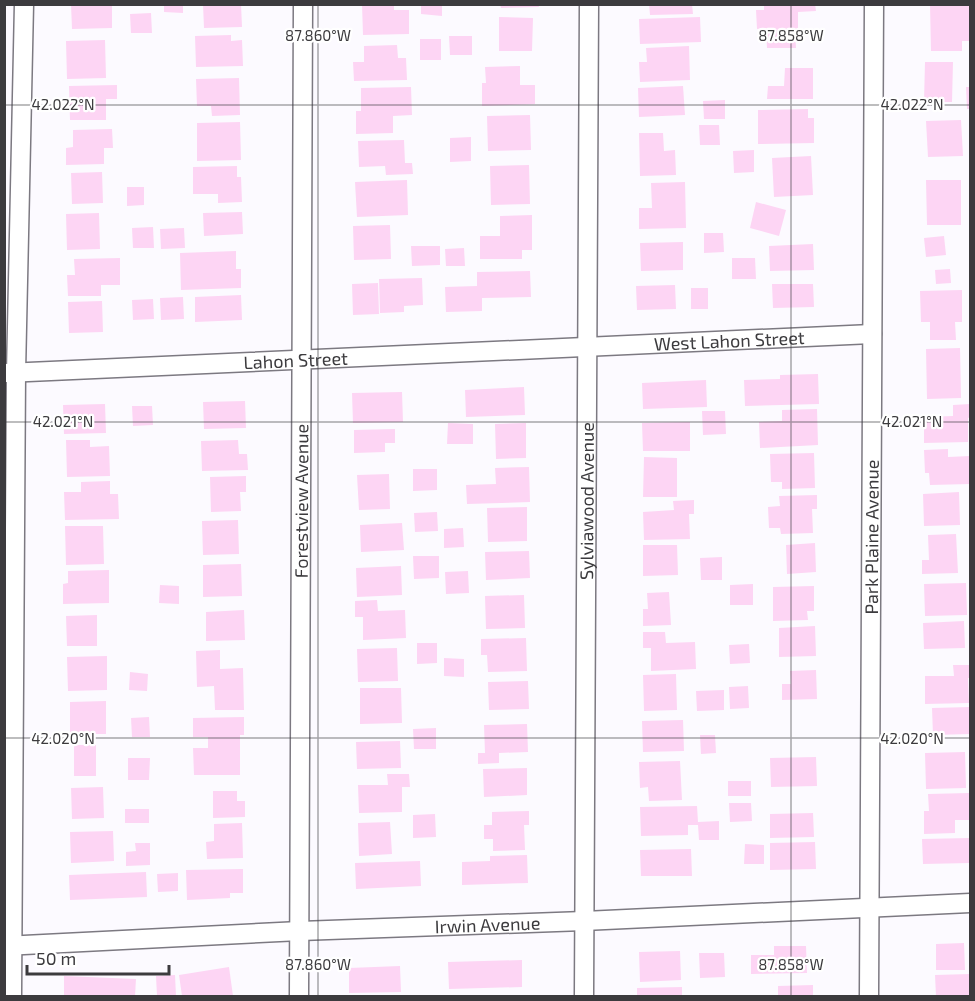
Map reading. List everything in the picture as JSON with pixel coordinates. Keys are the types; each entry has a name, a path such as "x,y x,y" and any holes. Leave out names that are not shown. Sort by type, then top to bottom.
{"street":[{"path":"12,996 8,946 10,373 24,4"},
{"name":"Forestview Avenue","path":"299,996 303,4"},
{"name":"Sylviawood Avenue","path":"584,996 589,4"},
{"name":"Park Plaine Avenue","path":"868,996 874,4"},
{"name":"West Lahon Street","path":"586,346 872,334"},
{"name":"Lahon Street","path":"10,373 586,346"},
{"name":"Irwin Avenue","path":"8,946 300,931 584,921 970,903"}],"building":[{"path":"71,4 112,4 112,28 72,29"},
{"path":"164,4 183,4 183,13 164,12"},
{"path":"203,4 241,4 242,27 204,28"},
{"path":"362,4 394,4 394,10 409,10 409,34 363,35"},
{"path":"421,4 442,4 442,16 421,14"},
{"path":"500,4 538,4 539,7 501,8"},
{"path":"649,4 692,4 693,14 650,15"},
{"path":"764,4 815,4 816,11 798,12 798,29 795,29 796,48 767,48 766,28 757,29 756,10 764,10"},
{"path":"930,4 970,4 970,41 962,41 962,51 931,51"},
{"path":"151,13 152,33 131,33 130,14"},
{"path":"499,17 533,18 532,51 499,51"},
{"path":"700,17 701,42 640,44 639,19"},
{"path":"231,35 231,41 242,40 243,66 196,67 195,36"},
{"path":"449,36 472,36 472,55 450,55"},
{"path":"420,39 441,39 441,60 420,60"},
{"path":"105,40 106,78 67,79 66,41"},
{"path":"397,45 398,58 406,58 407,80 354,81 353,62 364,62 364,46"},
{"path":"689,46 690,80 640,82 639,62 647,62 646,48"},
{"path":"925,62 953,62 952,102 924,102"},
{"path":"520,66 520,85 535,85 535,104 482,106 482,83 486,83 485,67"},
{"path":"785,68 813,68 813,99 767,99 768,86 784,86"},
{"path":"239,78 240,115 212,116 211,106 197,106 196,79"},
{"path":"117,85 117,99 106,99 106,120 70,120 69,86"},
{"path":"683,86 685,115 639,117 638,88"},
{"path":"411,87 412,115 393,116 393,133 356,134 356,111 361,111 361,88"},
{"path":"966,87 970,87 970,109 967,109"},
{"path":"725,100 725,119 704,119 703,101"},
{"path":"808,109 808,118 814,118 814,143 758,144 758,110"},
{"path":"530,115 531,150 488,151 487,116"},
{"path":"961,120 963,156 928,157 926,121"},
{"path":"240,122 241,160 197,161 197,123"},
{"path":"699,125 719,125 720,145 700,145"},
{"path":"112,129 113,148 104,148 104,164 66,165 66,148 73,147 73,130"},
{"path":"639,133 663,133 664,151 675,150 676,175 640,176"},
{"path":"471,137 471,161 450,162 450,138"},
{"path":"404,140 405,163 412,163 413,174 386,175 385,166 359,167 358,141"},
{"path":"754,150 754,172 734,173 733,151"},
{"path":"811,156 813,195 774,197 772,158"},
{"path":"529,165 530,204 491,205 490,166"},
{"path":"237,166 237,177 241,177 242,202 218,203 218,194 193,194 193,167"},
{"path":"102,172 103,203 72,204 71,173"},
{"path":"407,180 408,215 357,217 355,182"},
{"path":"926,180 961,180 961,225 927,225"},
{"path":"685,182 686,228 639,229 639,208 652,208 651,183"},
{"path":"127,187 144,187 144,205 127,206"},
{"path":"756,202 786,210 779,236 750,228"},
{"path":"242,212 243,234 204,236 203,213"},
{"path":"99,213 100,249 67,250 66,214"},
{"path":"532,215 532,250 522,250 522,259 480,259 480,236 500,236 500,216"},
{"path":"390,225 391,259 354,260 353,226"},
{"path":"153,227 154,248 133,248 132,228"},
{"path":"184,228 185,248 161,249 160,229"},
{"path":"704,233 723,233 724,252 704,253"},
{"path":"944,236 946,255 926,257 924,238"},
{"path":"683,242 683,270 641,271 640,243"},
{"path":"813,244 814,270 770,271 769,246"},
{"path":"411,246 440,246 440,265 412,266"},
{"path":"464,248 465,266 446,266 445,249"},
{"path":"236,251 236,269 241,269 241,288 181,290 180,253"},
{"path":"120,258 120,285 101,285 101,296 68,296 67,275 75,275 74,259"},
{"path":"732,258 755,258 756,279 732,279"},
{"path":"950,269 951,283 936,284 935,270"},
{"path":"530,271 531,297 482,298 482,311 446,312 445,287 477,286 477,272"},
{"path":"422,278 423,305 404,306 404,312 380,313 379,279"},
{"path":"378,283 379,314 353,315 352,284"},
{"path":"772,284 813,284 814,307 773,308"},
{"path":"675,285 676,309 637,310 636,286"},
{"path":"691,288 708,288 708,309 691,309"},
{"path":"962,290 962,322 955,322 956,340 930,340 930,322 921,322 920,291"},
{"path":"241,295 242,320 195,322 195,297"},
{"path":"183,297 184,319 161,320 160,298"},
{"path":"153,299 154,319 133,320 132,300"},
{"path":"102,301 103,332 69,333 68,302"},
{"path":"960,348 961,398 927,399 926,349"},
{"path":"818,374 819,404 745,406 744,380 780,379 780,375"},
{"path":"706,380 707,407 643,409 642,383"},
{"path":"524,387 525,415 466,417 465,390"},
{"path":"402,392 403,422 353,423 352,393"},
{"path":"245,401 246,428 204,429 203,402"},
{"path":"105,404 106,433 64,434 63,405"},
{"path":"970,404 968,442 924,443 924,417 953,416 953,405"},
{"path":"132,406 152,406 153,425 133,426"},
{"path":"817,409 818,445 760,448 759,422 782,421 782,410"},
{"path":"702,411 725,411 726,434 703,435"},
{"path":"690,422 690,451 643,451 642,423"},
{"path":"448,423 473,424 473,444 447,444"},
{"path":"526,423 526,458 496,459 495,424"},
{"path":"395,429 395,443 385,443 385,452 354,453 354,430"},
{"path":"66,440 90,440 90,447 109,446 110,476 67,477"},
{"path":"238,440 239,454 247,454 248,470 202,471 201,441"},
{"path":"948,449 948,457 970,456 970,484 930,485 929,473 925,473 924,450"},
{"path":"814,453 815,488 782,489 782,482 771,482 770,454"},
{"path":"644,457 677,458 677,497 643,497"},
{"path":"529,467 530,502 467,504 466,485 496,484 495,468"},
{"path":"413,469 437,469 437,490 413,491"},
{"path":"389,474 390,509 359,510 357,475"},
{"path":"246,476 246,492 240,492 241,511 211,512 210,477"},
{"path":"110,481 110,494 118,494 119,519 65,520 64,492 81,492 81,482"},
{"path":"959,492 960,525 924,526 923,494"},
{"path":"817,495 817,509 812,509 813,533 781,534 780,528 769,528 768,507 780,506 779,496"},
{"path":"694,500 694,514 689,514 690,539 644,540 643,512 674,510 673,501"},
{"path":"527,507 527,541 488,542 487,508"},
{"path":"437,512 438,531 415,532 414,513"},
{"path":"238,520 239,554 203,555 202,521"},
{"path":"402,523 404,550 361,552 360,525"},
{"path":"65,526 103,526 104,564 66,565"},
{"path":"463,528 464,547 444,548 444,529"},
{"path":"956,534 958,573 922,574 922,560 929,560 928,535"},
{"path":"815,543 816,572 787,574 786,545"},
{"path":"643,545 677,545 678,575 643,576"},
{"path":"529,551 530,578 486,580 485,552"},
{"path":"413,556 439,556 439,578 414,579"},
{"path":"722,557 722,580 701,580 700,558"},
{"path":"241,564 242,596 203,597 203,565"},
{"path":"401,566 402,595 357,597 356,568"},
{"path":"109,570 109,603 63,604 63,584 68,583 68,571"},
{"path":"468,571 469,593 446,594 445,572"},
{"path":"966,583 967,615 925,616 924,584"},
{"path":"753,584 753,605 730,605 730,585"},
{"path":"160,585 179,586 179,604 159,603"},
{"path":"814,586 814,611 807,611 808,620 773,621 773,587"},
{"path":"669,592 671,625 643,626 643,609 648,609 647,593"},
{"path":"524,595 525,628 486,629 485,596"},
{"path":"377,600 378,611 405,610 406,638 363,640 363,617 355,617 355,601"},
{"path":"244,610 245,640 206,641 206,612"},
{"path":"97,615 97,646 67,646 66,616"},
{"path":"964,621 965,648 924,649 923,623"},
{"path":"815,626 816,656 779,657 779,628"},
{"path":"643,632 665,632 666,643 695,642 696,669 651,671 651,648 643,648"},
{"path":"526,638 527,671 488,672 487,655 481,655 481,639"},
{"path":"417,643 437,643 437,663 417,664"},
{"path":"749,644 750,663 730,664 729,645"},
{"path":"397,648 398,681 358,682 357,649"},
{"path":"220,650 220,669 243,668 244,710 215,710 214,686 197,687 196,651"},
{"path":"107,656 107,690 68,691 67,657"},
{"path":"444,658 464,659 464,677 444,676"},
{"path":"953,665 970,665 969,703 925,704 925,676 954,676"},
{"path":"816,670 817,699 782,700 782,684 791,684 790,671"},
{"path":"130,672 148,674 147,691 129,690"},
{"path":"676,674 677,710 644,711 643,675"},
{"path":"528,681 529,709 489,710 488,682"},
{"path":"748,686 749,708 730,709 729,687"},
{"path":"360,688 401,688 402,723 360,724"},
{"path":"724,690 724,710 697,711 696,691"},
{"path":"106,701 106,734 70,734 70,702"},
{"path":"970,707 970,734 933,735 932,708"},
{"path":"149,717 150,737 132,737 131,718"},
{"path":"244,717 244,735 240,735 240,775 194,775 193,748 208,748 208,737 193,737 193,718"},
{"path":"683,720 684,751 643,752 642,721"},
{"path":"527,724 528,752 499,753 499,763 478,764 478,753 485,753 484,725"},
{"path":"436,728 436,749 414,749 413,729"},
{"path":"700,735 715,735 716,753 701,754"},
{"path":"400,741 401,768 357,769 356,742"},
{"path":"74,745 96,745 96,776 74,776"},
{"path":"965,752 966,788 926,789 925,753"},
{"path":"816,757 817,786 771,787 770,758"},
{"path":"128,758 150,758 149,780 128,780"},
{"path":"680,761 682,800 649,801 648,787 640,788 639,762"},
{"path":"527,768 527,795 484,797 483,769"},
{"path":"387,774 409,774 410,787 402,787 402,812 359,813 358,785 388,785"},
{"path":"728,781 751,781 751,796 728,796"},
{"path":"103,787 104,818 72,819 71,788"},
{"path":"213,791 237,791 237,801 245,801 245,817 213,818"},
{"path":"969,793 970,820 955,820 955,833 924,834 924,811 929,811 928,794"},
{"path":"729,803 751,803 752,821 730,822"},
{"path":"697,806 698,822 719,821 719,840 699,840 698,825 688,825 688,835 641,836 640,807"},
{"path":"125,809 149,809 149,823 125,823"},
{"path":"529,811 529,825 524,825 525,850 493,851 493,839 484,839 484,825 492,825 492,812"},
{"path":"813,813 814,837 770,838 770,814"},
{"path":"435,814 436,837 413,838 413,815"},
{"path":"390,822 392,854 359,856 358,823"},
{"path":"242,823 243,858 207,859 206,842 214,841 214,824"},
{"path":"113,831 114,861 71,863 70,832"},
{"path":"970,838 970,863 923,864 922,839"},
{"path":"815,842 816,869 770,870 770,843"},
{"path":"135,843 150,843 150,865 126,866 126,852 136,851"},
{"path":"745,844 764,845 764,864 744,864"},
{"path":"691,849 692,876 641,876 640,850"},
{"path":"527,855 528,883 462,885 462,862 490,861 490,856"},
{"path":"420,861 421,886 356,889 355,863"},
{"path":"243,869 243,893 230,893 230,898 187,900 186,870"},
{"path":"146,872 147,897 70,900 69,875"},
{"path":"178,873 178,891 158,892 157,874"},
{"path":"964,943 965,970 936,970 936,944"},
{"path":"774,946 806,946 807,973 751,974 751,955 774,955"},
{"path":"680,951 681,980 640,982 639,952"},
{"path":"699,953 724,953 725,977 700,978"},
{"path":"522,960 522,987 449,989 448,962"},
{"path":"400,966 401,992 349,993 349,968"},
{"path":"229,967 233,996 182,996 179,975"},
{"path":"970,974 970,996 936,996 935,975"},
{"path":"175,975 176,996 157,996 156,976"},
{"path":"64,976 136,979 135,996 64,996"},
{"path":"813,985 813,996 778,996 778,986"},
{"path":"682,987 682,996 637,996 637,988"}]}
